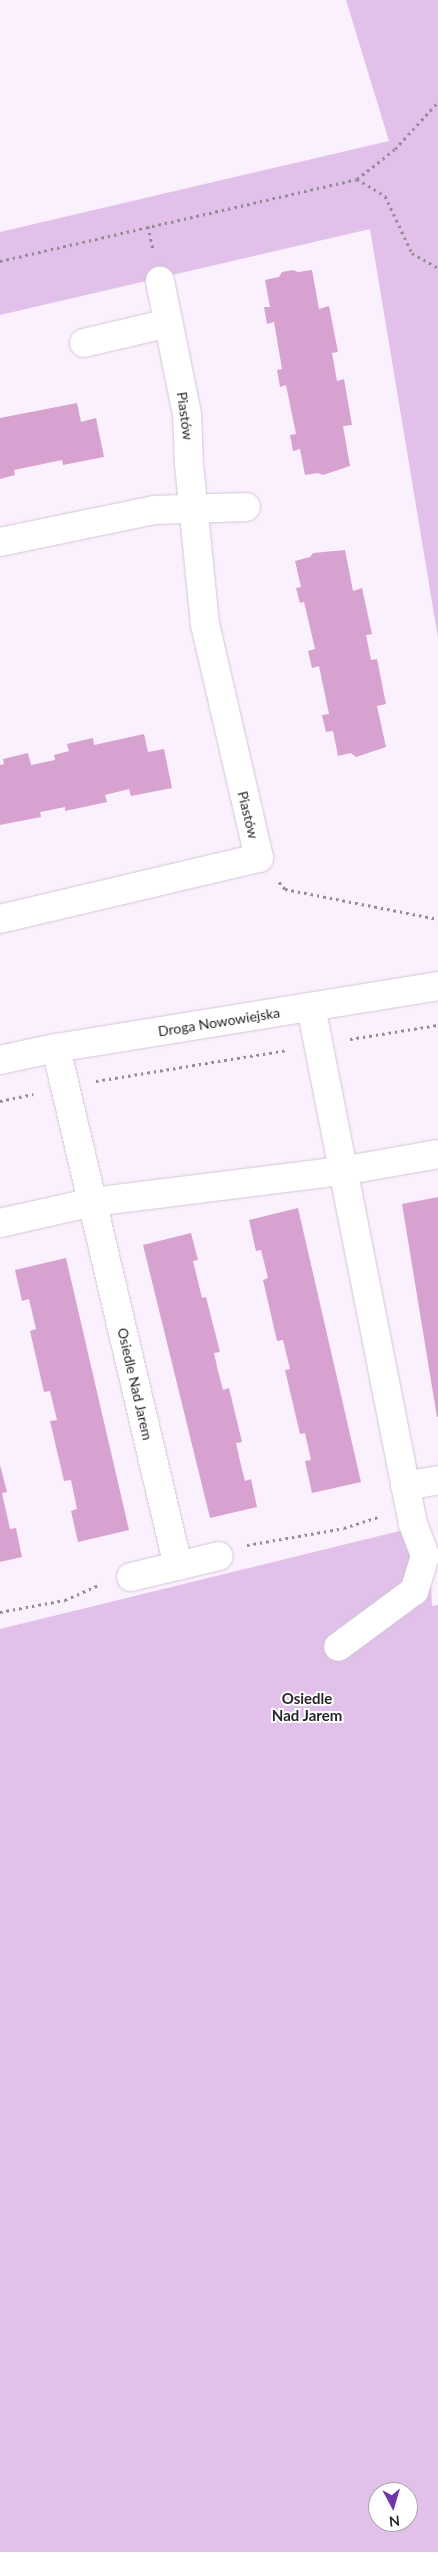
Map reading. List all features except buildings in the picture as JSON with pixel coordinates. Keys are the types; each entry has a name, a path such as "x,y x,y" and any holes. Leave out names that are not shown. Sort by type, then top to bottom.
{"street":[{"name":"Piastów","path":"0,919 259,858 205,624 187,414 160,282"},
{"path":"84,343 169,323"},
{"path":"0,542 154,510 246,507"},
{"name":"Droga Nowowiejska","path":"0,1060 56,1048 438,986"},
{"path":"311,1007 410,1507 425,1556 414,1591 338,1647"},
{"name":"Osiedle Nad Jarem","path":"56,1048 178,1566"},
{"path":"0,1223 93,1202 342,1171 438,1154"},
{"path":"410,1507 438,1480"},
{"path":"131,1577 219,1556"}],"path":[{"path":"0,261 357,179 395,149 438,102"},
{"path":"357,179 386,196 412,253 438,268"},
{"path":"259,858 285,889 438,919"},
{"path":"0,1101 65,1086 438,1025"},
{"path":"219,1556 243,1546 344,1528 410,1507"},
{"path":"0,1612 65,1600 100,1584 131,1577"}],"shaded area":[{"path":"346,0 438,0 438,638 370,229 0,315 0,232 389,141"},
{"path":"428,1524 432,1606 438,1605 438,2552 0,2552 0,1629"}],"district":[{"name":"Osiedle Nad Jarem","path":"307,1706"}]}
